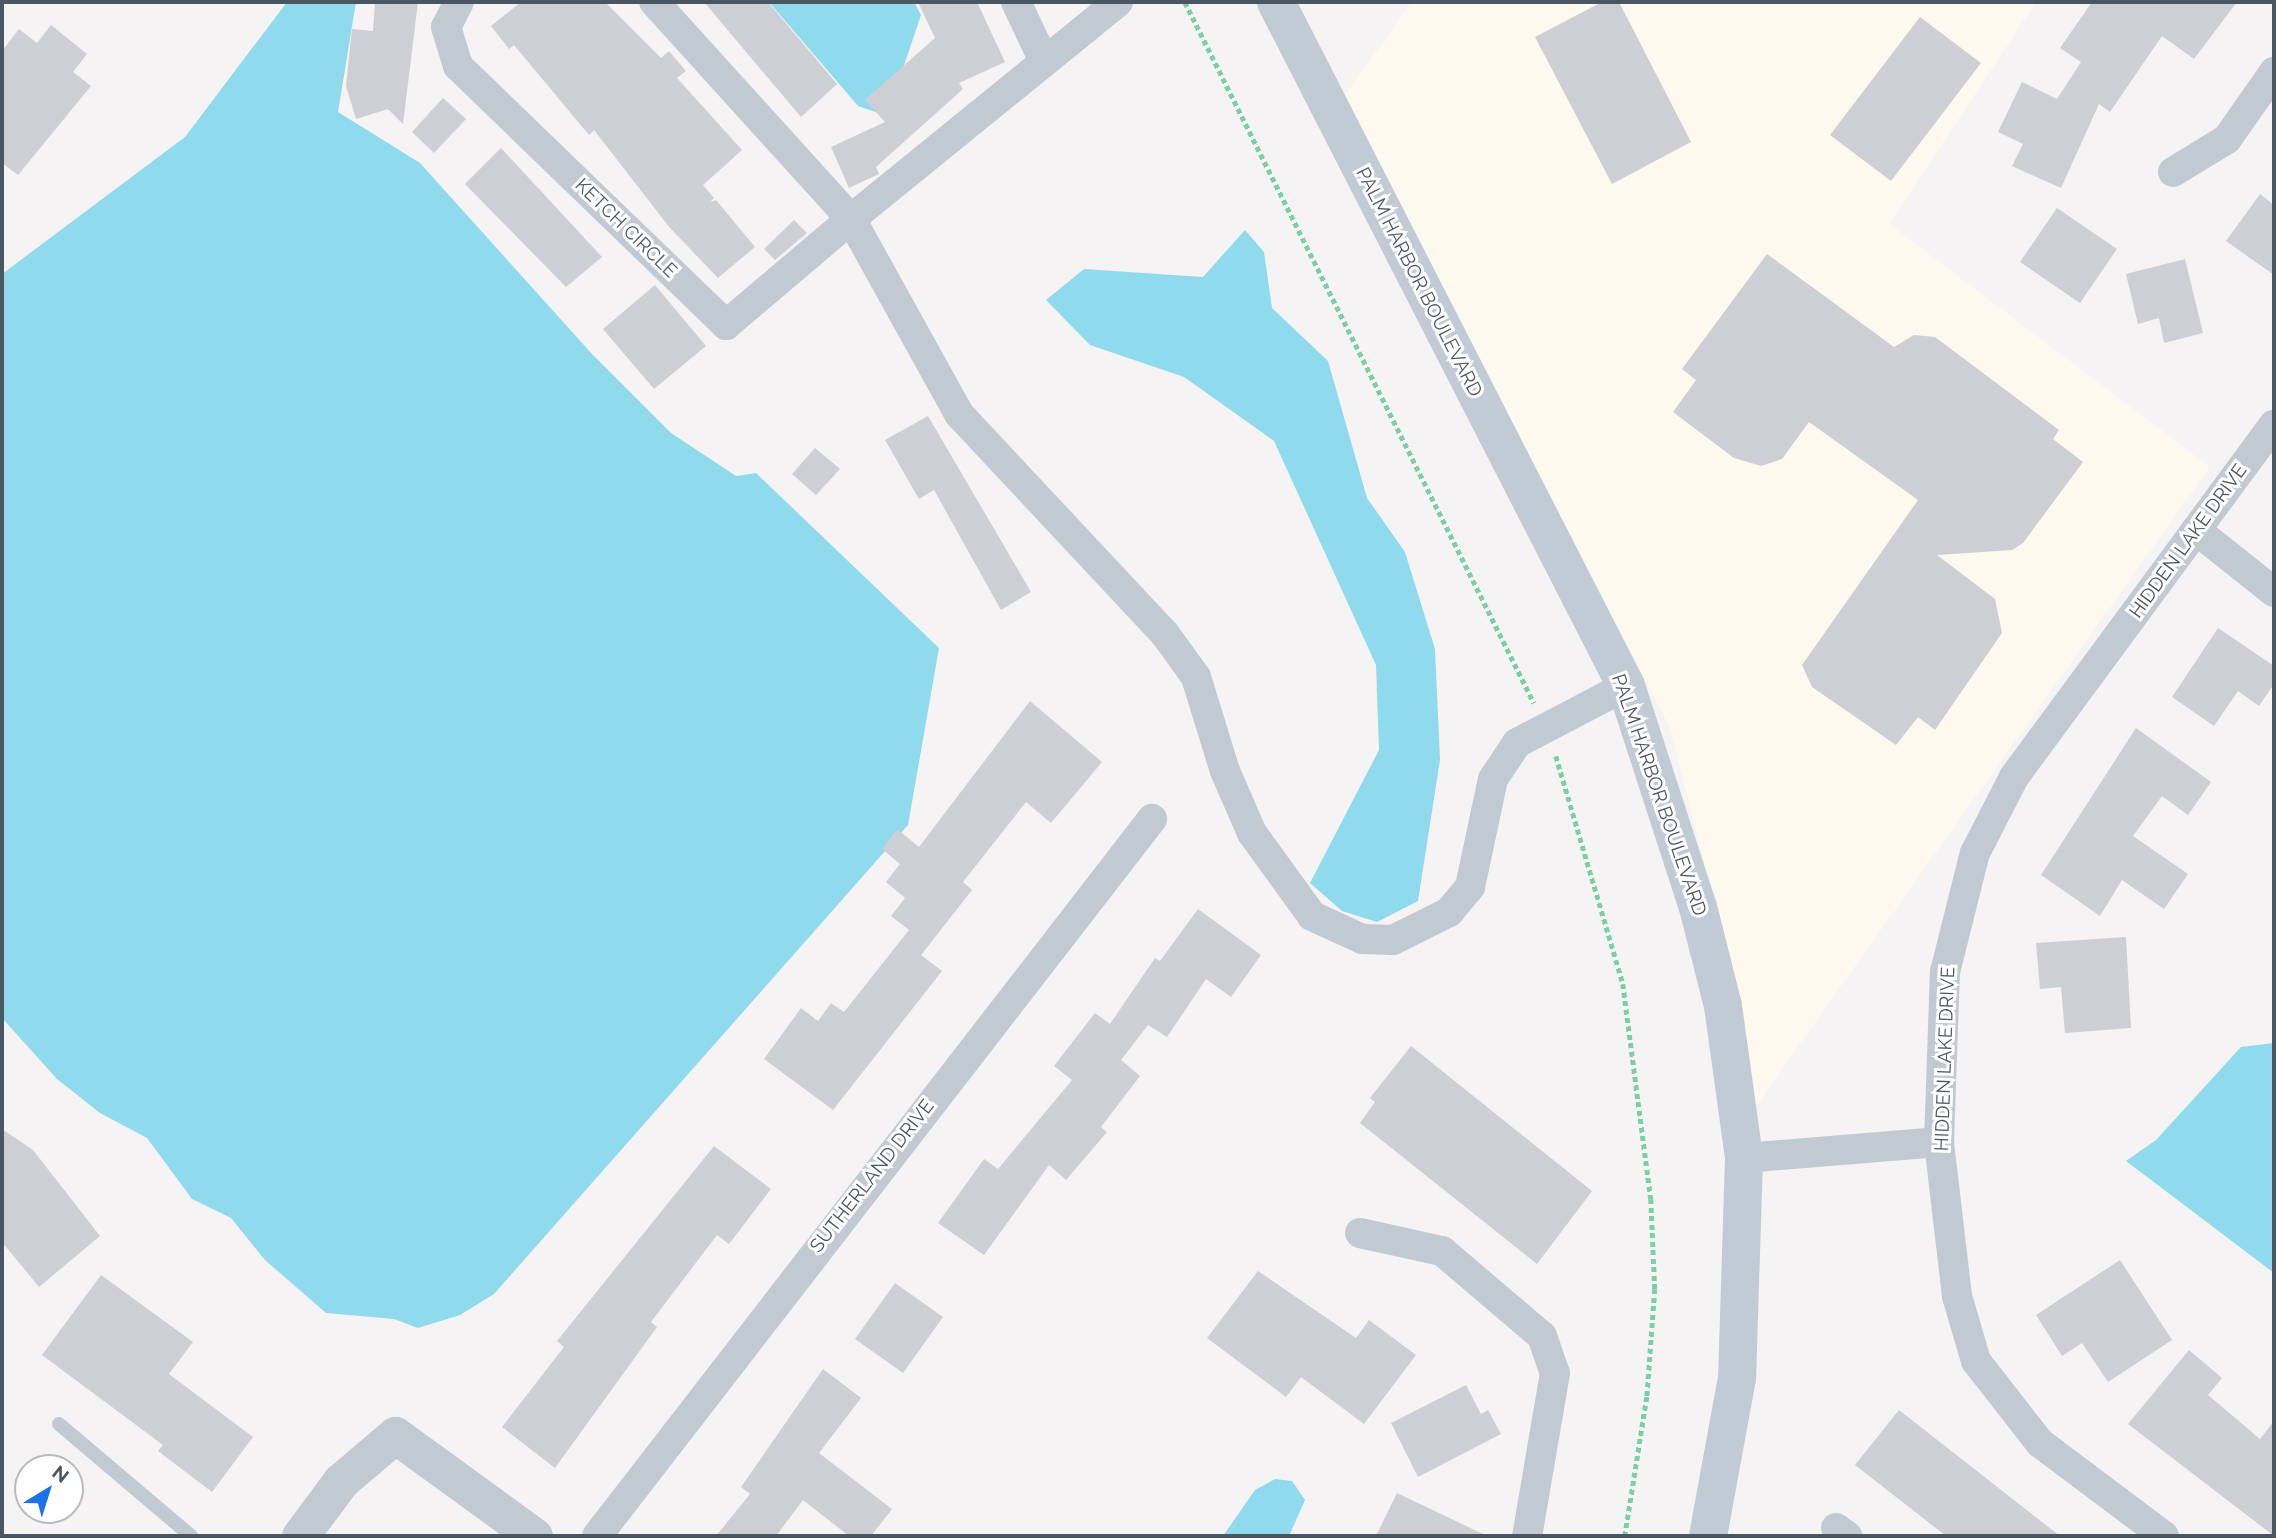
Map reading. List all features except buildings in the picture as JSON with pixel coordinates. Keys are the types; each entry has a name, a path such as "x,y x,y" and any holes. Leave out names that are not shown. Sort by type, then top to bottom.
{"main road":[{"name":"PALM HARBOR BOULEVARD","path":"1276,2 1626,686 1698,906 1723,1006 1744,1158 1737,1378 1708,1536"}],"street":[{"name":"KETCH CIRCLE","path":"459,2 446,27 458,66 726,325 1043,59 1118,2"},
{"path":"654,2 851,219 959,414 1165,634 1196,677 1225,771 1252,833 1312,916 1362,939 1393,940 1449,912 1470,887 1493,779 1517,743 1626,686"},
{"path":"1016,2 1043,59"},
{"path":"2173,172 2227,139 2274,72"},
{"name":"HIDDEN LAKE DRIVE","path":"2164,1536 2040,1443 1976,1361 1957,1296 1939,1142 1945,972 1975,853 2014,777 2274,424"},
{"path":"2196,530 2274,592"},
{"name":"SUTHERLAND DRIVE","path":"597,1536 1152,819"},
{"path":"1744,1158 1939,1142"},
{"path":"1360,1233 1442,1251 1542,1336 1555,1373 1527,1536"},
{"path":"300,1536 341,1481 395,1435 534,1536"}],"lane":[{"path":"59,1424 191,1536"}],"shaded area":[{"path":"1412,2 2036,2 1889,224 2210,467 1755,1107 1735,986 1670,728 1344,96"}],"water":[{"path":"287,2 356,2 338,112 420,163 592,354 671,433 736,476 756,473 939,648 908,825 494,1294 460,1315 418,1328 394,1319 326,1313 265,1260 231,1218 192,1199 147,1138 100,1113 57,1079 2,1018 2,274 185,137"},
{"path":"769,2 914,2 921,15 887,116 858,106"},
{"path":"1245,230 1264,252 1272,308 1328,361 1367,498 1405,552 1435,649 1440,760 1418,901 1377,922 1342,911 1310,883 1379,750 1376,665 1274,441 1184,377 1090,345 1046,300 1084,269 1203,277"},
{"path":"2274,1043 2274,1273 2126,1161 2156,1140 2241,1047"},
{"path":"1275,1479 1292,1481 1305,1500 1289,1536 1223,1536 1255,1490"}]}
